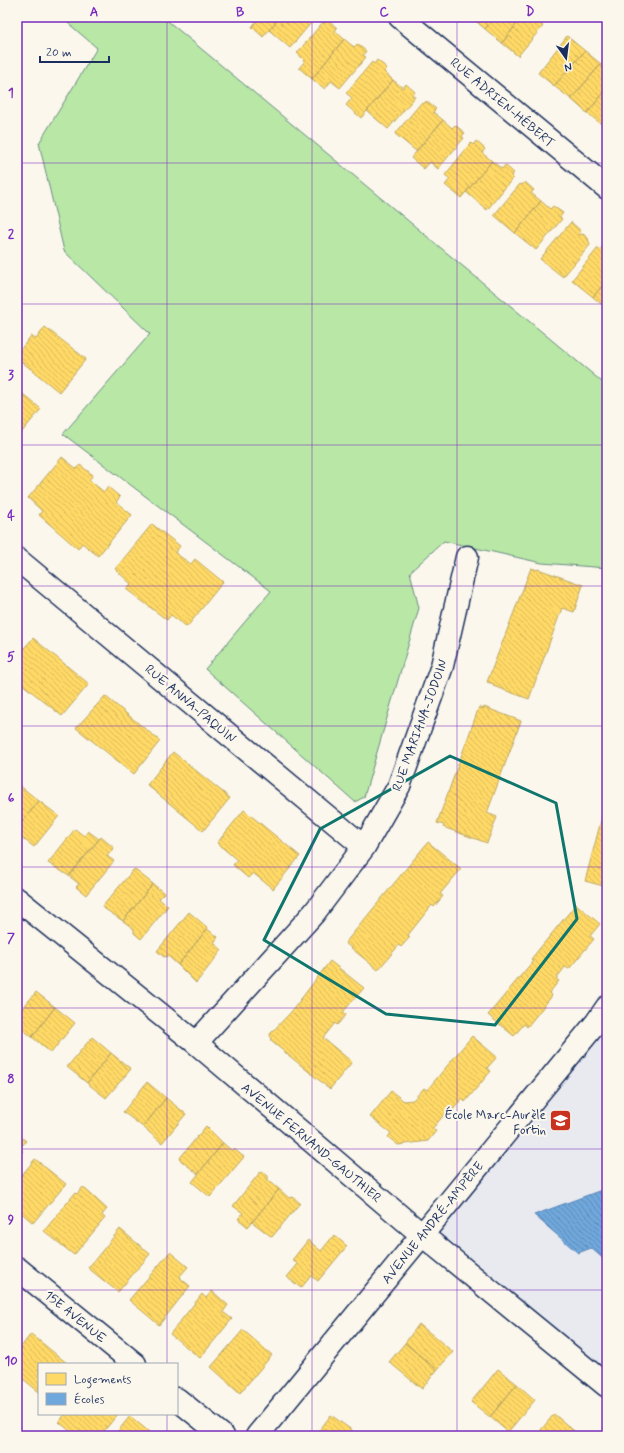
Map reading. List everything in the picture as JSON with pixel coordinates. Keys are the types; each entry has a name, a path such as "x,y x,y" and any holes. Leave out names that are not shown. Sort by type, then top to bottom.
{"street":[{"name":"RUE ADRIEN-HÉBERT","path":"400,17 607,188"},
{"name":"RUE MARIANA-JODOIN","path":"196,1043 314,913 364,846 399,786 442,666 467,557"},
{"name":"RUE ANNA-PAQUIN","path":"17,559 364,846"},
{"name":"AVENUE FERNAND-GAUTHIER","path":"17,899 196,1043 421,1234 607,1386"},
{"name":"AVENUE ANDRÉ-AMPÈRE","path":"257,1436 421,1234 596,1023 607,1007"},
{"name":"15E AVENUE","path":"17,1268 134,1363"},
{"path":"178,1399 223,1436"}],"highlighted area":[{"path":"450,756 556,803 577,919 495,1025 386,1014 264,940 320,829"}],"shaded area":[{"name":"École Marc-Aurèle Fortin","path":"607,1007 607,1386 421,1234"}],"green space":[{"path":"61,17 163,17 607,386 607,568 542,563 444,541 410,572 419,608 364,797 355,802 205,669 271,591 63,434 150,334 64,251 39,143 97,48"}],"building: Logements":[{"path":"253,17 280,17 263,37 252,27 257,20"},
{"path":"280,17 316,17 290,48 269,30"},
{"path":"471,17 495,17 485,29"},
{"path":"495,17 522,17 502,43 485,29"},
{"path":"522,17 533,17 543,26 518,56 502,43"},
{"path":"328,20 337,28 335,31 344,39 312,79 299,68 305,61 297,53 323,22 325,23"},
{"path":"567,36 585,51 554,86 538,73"},
{"path":"344,39 354,47 357,44 366,51 363,55 366,57 340,88 331,81 325,89 312,79"},
{"path":"585,51 601,64 571,99 554,86"},
{"path":"377,60 387,68 384,72 393,80 361,118 346,105 352,98 346,93 372,62 374,64"},
{"path":"601,64 607,69 607,89 587,113 571,99"},
{"path":"393,80 403,88 406,84 415,92 412,96 415,97 388,129 367,111"},
{"path":"607,89 607,122 604,126 587,113"},
{"path":"426,101 436,109 433,112 443,120 416,151 395,134 421,103 424,104"},
{"path":"443,120 452,128 455,125 465,133 462,136 464,138 438,169 430,162 424,169 411,158"},
{"path":"476,141 485,149 482,153 492,161 461,198 445,185 450,179 445,175 471,143 473,145"},
{"path":"492,161 502,169 505,165 514,173 511,176 513,178 487,210 466,192"},
{"path":"525,182 534,190 531,193 541,201 515,233 494,215 520,184 522,185"},
{"path":"541,201 550,209 553,206 563,213 560,217 562,219 536,250 515,233"},
{"path":"571,222 581,231 578,235 583,234 588,238 590,245 563,277 540,259"},
{"path":"603,246 607,249 607,280 593,297 572,280 598,248 600,250"},
{"path":"607,280 607,309 593,297"},
{"path":"45,327 86,359 59,392 17,358 17,354 31,336 36,339"},
{"path":"17,389 41,409 17,438"},
{"path":"62,457 77,469 80,465 93,475 89,480 104,492 108,487 120,497 116,502 132,515 98,556 82,543 78,549 39,515 42,511 28,498"},
{"path":"152,524 180,546 175,553 191,564 195,559 223,582 187,627 171,615 167,620 126,589 131,584 115,569"},
{"path":"531,568 538,569 583,585 574,612 562,608 529,699 493,686 494,684 487,682"},
{"path":"33,638 89,684 62,716 17,680 17,656"},
{"path":"105,696 160,741 134,774 76,728"},
{"path":"479,707 484,709 484,707 521,721 487,813 497,817 487,843 443,827 444,825 437,823"},
{"path":"173,752 230,798 203,831 147,785"},
{"path":"19,785 39,801 17,828 17,788"},
{"path":"607,798 607,887 585,881"},
{"path":"39,801 59,816 34,847 17,834 17,828"},
{"path":"244,810 300,856 273,889 253,873 248,878 233,865 237,860 217,843"},
{"path":"75,829 84,836 88,831 99,839 69,876 48,863"},
{"path":"101,837 114,848 107,856 114,861 86,895 76,887 79,884 69,876"},
{"path":"428,842 461,869 440,894 443,896 434,907 432,905 408,935 410,937 401,947 399,945 378,970 345,943"},
{"path":"134,869 153,884 123,921 102,907"},
{"path":"153,884 164,893 159,899 168,906 141,939 134,933 134,929 123,921"},
{"path":"576,904 600,924 590,936 594,939 569,969 565,967 556,979 559,981 549,993 552,996 527,1027 524,1024 514,1036 488,1015 533,961 531,959"},
{"path":"189,912 208,928 178,965 168,956 164,957 157,951"},
{"path":"207,929 218,937 214,943 222,950 196,983 178,965"},
{"path":"330,961 364,988 343,1012 346,1015 337,1025 335,1023 323,1038 352,1062 330,1089 271,1041 270,1034 291,1012"},
{"path":"36,992 55,1007 32,1037 17,1025 17,1015"},
{"path":"55,1007 75,1023 51,1053 32,1037"},
{"path":"472,1036 497,1057 487,1068 491,1071 465,1102 462,1099 452,1111 449,1109 432,1129 436,1131 428,1141 398,1145 388,1137 391,1133 370,1117 391,1091 404,1101 413,1100 424,1088 427,1090"},
{"path":"92,1037 111,1053 87,1083 67,1067"},
{"path":"111,1053 131,1069 106,1098 87,1083"},
{"path":"147,1082 166,1098 143,1127 123,1112"},
{"path":"166,1098 186,1114 162,1143 143,1127"},
{"path":"206,1126 223,1143 198,1174 179,1159"},
{"path":"17,1134 26,1141 20,1148 23,1151 17,1158"},
{"path":"223,1143 232,1151 234,1149 244,1157 210,1197 192,1182"},
{"path":"35,1159 66,1184 33,1223 17,1209 17,1181"},
{"path":"261,1171 268,1176 268,1180 279,1189 248,1227 238,1219 243,1213 233,1206"},
{"path":"83,1187 107,1209 102,1215 105,1218 74,1255 44,1231 75,1193 77,1194"},
{"path":"279,1189 289,1198 293,1197 300,1203 272,1237 252,1222"},
{"path":"120,1229 150,1254 118,1292 88,1268"},
{"path":"334,1235 347,1246 318,1281 311,1276 301,1288 287,1277 298,1264 292,1260 308,1240 321,1251"},
{"path":"170,1252 188,1267 179,1277 190,1286 159,1325 129,1300"},
{"path":"212,1291 228,1305 223,1312 232,1319 200,1358 170,1334 202,1294 206,1298"},
{"path":"419,1324 453,1352 437,1370 405,1343"},
{"path":"243,1330 272,1355 240,1393 211,1367"},
{"path":"31,1334 67,1363 38,1363 38,1391 17,1374 17,1352"},
{"path":"405,1343 437,1370 422,1389 389,1362"},
{"path":"498,1369 517,1384 490,1417 471,1402"},
{"path":"517,1384 535,1400 508,1432 490,1417"},
{"path":"554,1414 573,1430 568,1436 536,1436"},
{"path":"64,1415 117,1415 100,1436 76,1436 59,1422"},
{"path":"331,1415 353,1431 349,1436 315,1436"},
{"path":"130,1416 154,1436 114,1436"},
{"path":"573,1430 580,1436 568,1436"},
{"path":"365,1432 370,1436 361,1436"}],"building: Écoles":[{"path":"607,1188 607,1262 591,1248 578,1253 534,1215"}],"place":[{"name":"École Marc-Aurèle Fortin","path":"561,1121"}]}
